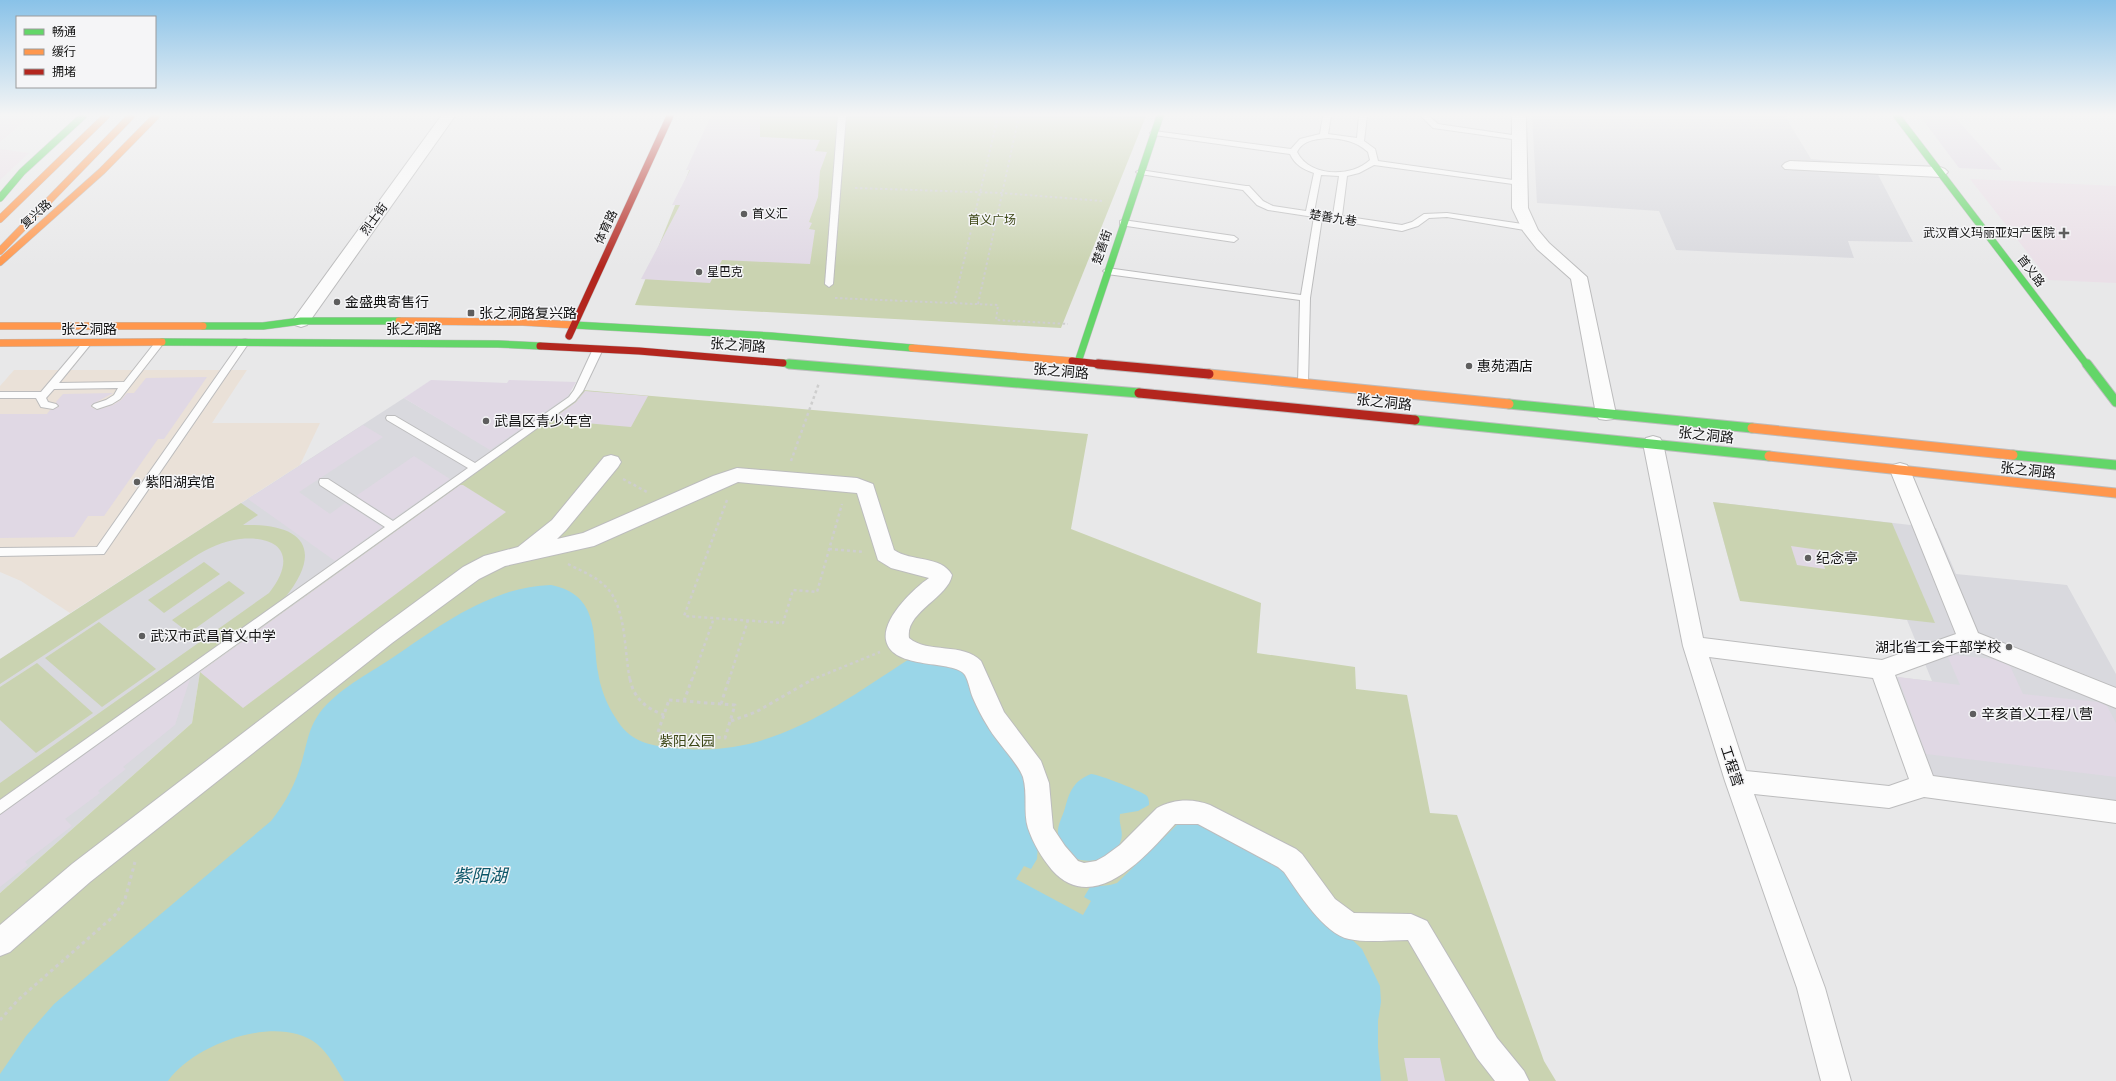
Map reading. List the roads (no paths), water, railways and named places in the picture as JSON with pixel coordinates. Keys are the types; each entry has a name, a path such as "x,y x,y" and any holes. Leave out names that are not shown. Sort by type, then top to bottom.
{"main road":[{"path":"0,198 28,166"},
{"path":"0,219 54,166"},
{"path":"0,251 82,166"},
{"name":"复兴路","path":"0,262 106,166"},
{"name":"体育路","path":"563,347 647,166"},
{"name":"楚善街","path":"1071,386 1077,361 1142,166"},
{"name":"首义路","path":"1936,166 2116,402"},
{"name":"张之洞路","path":"0,326 263,326 301,322 516,322 574,324 593,322 1077,361 2116,465"},
{"path":"580,348 593,322"},
{"name":"张之洞路","path":"0,343 245,342 498,344 598,348 1071,386 1653,443 2116,493"}],"street":[{"name":"烈士街","path":"301,322 412,166"},
{"path":"1520,166 1520,208 1530,228 1543,246 1579,277 1606,414"},
{"path":"1801,166 1940,172"},
{"name":"工程营","path":"1653,443 1694,646 1737,781 1811,988 1836,1081"},
{"path":"534,552 559,525 608,466"},
{"path":"1900,470 1970,639"},
{"path":"0,943 81,873 384,637 460,580 492,562 587,540 737,475 848,484 857,485 866,489 885,554 899,562 937,572 942,578 926,592 900,623 896,633 898,641 912,652 963,662 972,667 986,702 1037,778 1040,826 1060,863 1072,872 1098,874 1104,872 1125,858 1166,816 1173,812 1201,813 1287,858 1293,863 1326,908 1349,926 1411,927 1417,930 1487,1048 1514,1081"},
{"path":"1694,646 1882,670 1970,639 2116,698"},
{"path":"1882,670 1924,786"},
{"path":"1737,781 1889,796 1924,786 2116,812"}],"lane":[{"path":"828,284 838,166"},
{"path":"1308,166 1318,171 1343,174 1360,171 1369,166"},
{"path":"1405,166 1520,182"},
{"path":"1303,383 1305,298 1318,171"},
{"name":"楚善九巷","path":"1140,172 1246,188 1260,203 1271,208 1402,228 1415,224 1427,216 1446,215 1530,228"},
{"path":"1337,218 1343,174"},
{"path":"1123,223 1234,239"},
{"path":"1107,271 1305,298"},
{"path":"97,406 114,400 160,342"},
{"path":"0,552 100,551 245,342"},
{"path":"53,406 44,405 40,400 87,343"},
{"path":"0,808 575,396 598,348"},
{"path":"51,386 127,385"},
{"path":"0,395 43,395"},
{"path":"391,418 476,468"},
{"path":"324,482 394,527"}],"water":[{"name":"紫阳湖","path":"551,585 567,590 578,598 586,607 591,618 600,684 615,717 633,737 640,741 656,745 674,748 709,749 741,745 771,737 800,726 828,711 911,658 966,671 983,720 1020,768 1026,784 1028,828 1038,845 1037,859 1031,869 1024,866 1016,879 1083,915 1091,901 1084,897 1090,887 1117,883 1179,823 1219,827 1288,871 1313,913 1347,935 1362,949 1380,986 1381,1002 1378,1021 1378,1047 1381,1081 344,1081 329,1057 317,1044 300,1035 281,1032 260,1032 238,1037 216,1045 197,1055 180,1068 168,1081 0,1081 0,1074 26,1036 54,1004 271,821 287,798 294,783 301,766 308,736 312,726 323,708 331,700 358,680 468,609 511,591"},
{"path":"1091,774 1130,787 1144,794 1148,797 1149,805 1138,811 1120,814 1122,835 1117,848 1107,856 1100,859 1087,861 1075,858 1071,855 1060,839 1058,831 1059,824 1071,791 1080,780"}],"place":[{"name":"首义汇","path":"744,214"},
{"name":"武汉首义玛丽亚妇产医院","path":"2064,233"},
{"name":"星巴克","path":"699,272"},
{"name":"金盛典寄售行","path":"337,302"},
{"name":"张之洞路复兴路","path":"471,313"},
{"name":"惠苑酒店","path":"1469,366"},
{"name":"武昌区青少年宫","path":"486,421"},
{"name":"紫阳湖宾馆","path":"137,482"},
{"name":"纪念亭","path":"1808,558"},
{"name":"武汉市武昌首义中学","path":"142,636"},
{"name":"湖北省工会干部学校","path":"2009,647"},
{"name":"辛亥首义工程八营","path":"1973,714"}],"park label":[{"name":"首义广场","path":"992,220"},
{"name":"紫阳公园","path":"687,741"}]}
